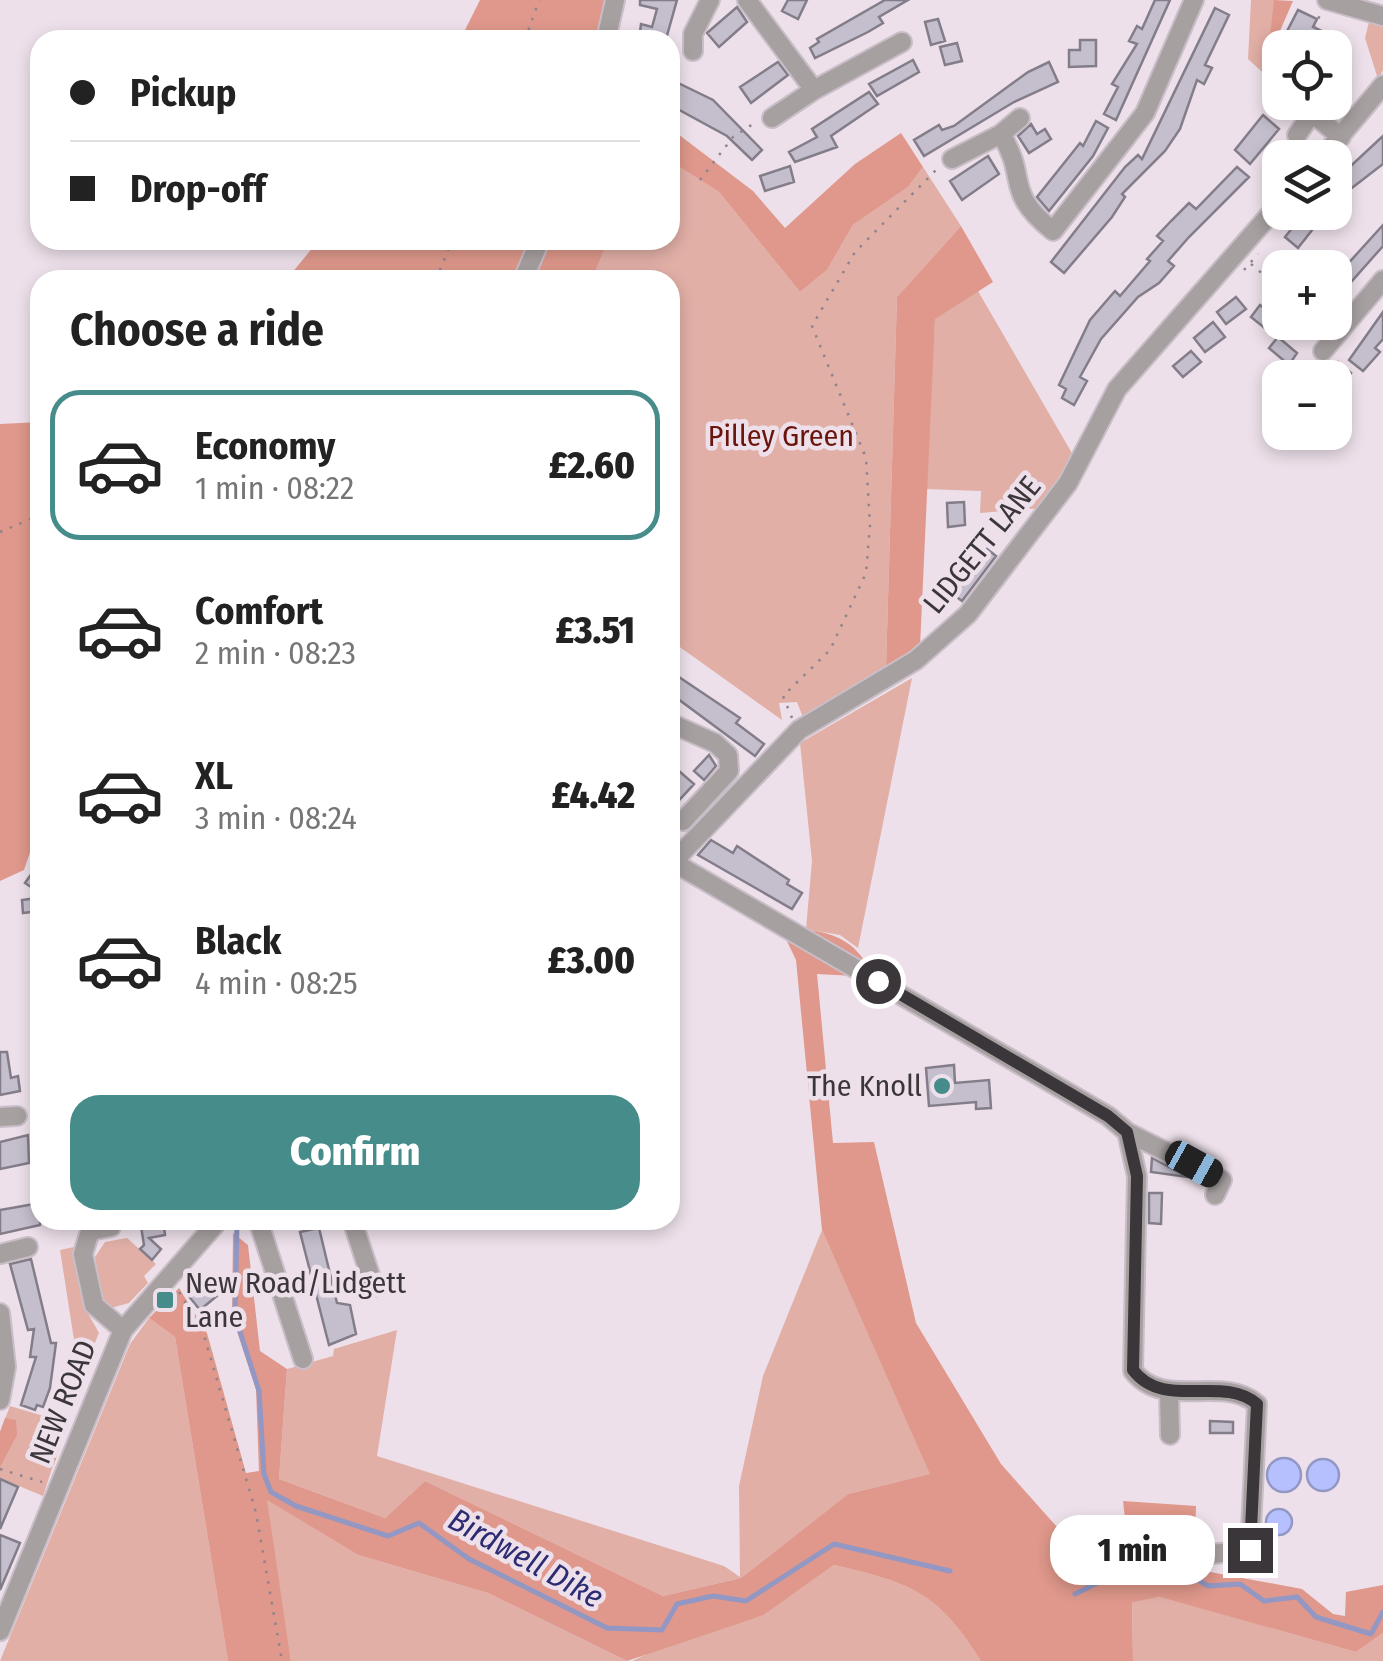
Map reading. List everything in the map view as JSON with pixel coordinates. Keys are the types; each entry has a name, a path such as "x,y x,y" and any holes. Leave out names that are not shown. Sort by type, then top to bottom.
{"street":[{"path":"608,30 615,0"},
{"path":"693,51 694,34 710,0"},
{"path":"748,0 814,90"},
{"path":"1001,134 1016,169 1026,209 1048,238 1146,113 1194,0"},
{"path":"1327,0 1383,16"},
{"path":"772,118 902,42"},
{"path":"1321,120 1340,138 1383,85"},
{"path":"952,159 1001,134 1020,118"},
{"path":"1296,135 1303,120"},
{"name":"LIDGETT LANE","path":"680,856 799,730 916,660 968,614 1068,483 1117,389 1262,224"},
{"path":"1323,351 1383,280"},
{"path":"680,728 715,744 728,755 729,770 683,822"},
{"path":"680,869 1092,1107 1127,1132 1222,1180 1215,1195"},
{"path":"1127,1132 1137,1176 1133,1370 1142,1382 1169,1391 1243,1392 1257,1404 1250,1550 1212,1554"},
{"path":"95,1230 90,1231 82,1254 94,1305 123,1330"},
{"name":"NEW ROAD","path":"0,1632 123,1330 210,1230"},
{"path":"261,1230 303,1359"},
{"path":"355,1230 374,1287"},
{"path":"0,1254 28,1247"},
{"path":"0,1312 6,1368 0,1400"},
{"path":"1169,1391 1170,1435"}],"path":[{"path":"528,30 539,0"},
{"path":"700,180 733,138 752,124 772,118"},
{"path":"799,730 783,696 830,650 866,573 870,525 866,458 812,326 855,252 928,174 952,159"},
{"path":"1252,265 1262,274"},
{"path":"0,532 30,518"},
{"path":"167,1280 203,1332 256,1513 282,1661"},
{"path":"0,1469 58,1488"}],"green space":[{"path":"1251,0 1274,0 1273,30 1262,30 1262,72 1248,59"},
{"path":"1369,22 1383,25 1383,70 1378,79 1365,38"},
{"name":"Pilley Green","path":"680,167 719,192 800,292 827,270 853,225 908,187 923,167 961,226 897,297 886,667 804,720 797,702 779,703 782,720 680,647 680,270 596,270 604,250 680,250"},
{"path":"978,291 1073,455 1041,508 980,513 981,491 925,489 935,318"},
{"path":"912,678 858,948 840,935 806,929 812,861 800,743"},
{"path":"822,1230 931,1474 848,1494 741,1578 663,1596 425,1481 385,1518 279,1479 287,1369 333,1356 334,1349 397,1330 377,1456 724,1566 740,1577 739,1486 763,1376"},
{"path":"127,1238 156,1264 144,1276 148,1283 129,1303 111,1308 103,1302 95,1257 105,1242"},
{"path":"74,1247 85,1308 99,1333 80,1378 60,1250"},
{"path":"149,1318 175,1337 228,1661 0,1661 130,1344"},
{"path":"10,1406 67,1423 43,1496 0,1478 0,1432"},
{"path":"266,1499 358,1555 488,1593 627,1661 291,1661"},
{"path":"834,1565 883,1578 920,1594 951,1619 981,1661 632,1661 673,1642 764,1615"},
{"path":"1161,1597 1356,1652 1383,1633 1383,1661 1133,1661 1132,1601"}],"shaded area":[{"path":"480,0 605,0 598,30 465,30"},
{"path":"1274,0 1293,1 1280,30 1271,30"},
{"path":"901,133 923,167 908,187 853,225 827,270 800,292 719,192 680,167 680,136 753,191 785,228 855,164"},
{"path":"961,226 993,282 935,319 920,647 886,667 897,297"},
{"path":"311,250 604,250 596,270 294,270"},
{"path":"30,422 30,852 24,870 0,881 0,424"},
{"path":"806,929 844,941 871,970 855,976 817,974 833,1143 874,1142 916,1323 1001,1464 1089,1563 1129,1555 1123,1501 1196,1506 1194,1569 1302,1589 1333,1614 1345,1616 1346,1592 1383,1585 1383,1633 1356,1652 1160,1597 1132,1602 1133,1661 981,1661 951,1619 920,1594 883,1578 834,1565 764,1615 627,1661 488,1593 358,1555 267,1500 291,1661 228,1661 175,1337 149,1318 179,1288 207,1333 246,1473 259,1471 256,1389 232,1316 233,1233 248,1245 260,1351 287,1369 279,1479 385,1518 425,1481 663,1596 741,1578 848,1494 930,1474 822,1230 796,960 784,935 803,942"},
{"path":"5,1418 16,1420 17,1435 0,1467 0,1432"},
{"path":"65,1429 54,1465 36,1458 31,1445 47,1430"}],"water":[{"path":"1284,1458 1296,1463 1301,1475 1296,1487 1284,1492 1272,1487 1267,1475 1272,1463"},
{"path":"1323,1459 1334,1464 1339,1475 1334,1486 1323,1491 1312,1486 1307,1475 1312,1464"},
{"path":"1279,1509 1288,1513 1292,1522 1288,1531 1279,1535 1270,1531 1266,1522 1270,1513"}],"building":[{"path":"640,0 677,0 669,30 640,30 641,24 652,27 657,9 640,5"},
{"path":"788,0 807,0 798,19 782,11"},
{"path":"885,0 908,0 879,17 883,23 815,58 810,48 819,42 817,39"},
{"path":"1155,0 1170,0 1116,120 1104,114 1118,87 1112,84 1137,44 1129,41 1137,26 1142,29"},
{"path":"737,7 747,22 719,47 707,33"},
{"path":"1215,8 1229,15 1205,65 1212,68 1204,84 1197,80 1180,129 1165,151 1122,194 1125,197 1112,217 1064,273 1051,262 1125,167 1138,155 1142,159"},
{"path":"1298,10 1317,19 1313,27 1320,30 1288,30"},
{"path":"938,19 945,41 931,45 925,22"},
{"path":"1080,40 1096,40 1096,66 1069,67 1069,50 1080,50"},
{"path":"957,43 962,61 945,65 940,47"},
{"path":"913,60 919,72 877,96 869,84"},
{"path":"778,62 788,75 751,103 740,87"},
{"path":"1049,62 1058,82 1014,102 924,156 914,140 939,125 942,130 954,126 1028,72"},
{"path":"680,84 713,100 762,150 752,160 727,136 680,110"},
{"path":"869,92 878,104 831,136 837,147 795,162 789,152 817,137 812,129"},
{"path":"1262,116 1279,129 1270,140 1262,140 1262,150 1250,164 1235,150"},
{"path":"1096,121 1108,128 1093,156 1049,211 1037,197 1080,143 1083,146"},
{"path":"1031,124 1037,134 1045,129 1051,139 1029,153 1018,136"},
{"path":"1383,136 1383,164 1352,188 1352,165"},
{"path":"988,156 999,174 962,200 950,181"},
{"path":"790,166 794,182 765,191 760,176"},
{"path":"1237,167 1249,177 1168,261 1174,266 1159,283 1138,297 1101,339 1080,377 1087,381 1074,405 1062,398 1066,389 1059,385 1090,320 1115,291 1120,296 1150,261 1147,259 1163,241 1157,236 1171,221 1189,203 1196,209"},
{"path":"1383,225 1383,246 1352,281 1352,259"},
{"path":"1291,230 1312,230 1298,248 1285,237"},
{"path":"1236,297 1246,309 1226,324 1217,312"},
{"path":"1260,305 1262,306 1262,326 1251,317"},
{"path":"1383,312 1383,339 1375,348 1380,352 1363,371 1349,360"},
{"path":"1213,322 1225,337 1205,352 1194,338"},
{"path":"1276,340 1282,340 1297,353 1292,360 1283,360 1269,348"},
{"path":"1191,351 1201,362 1183,377 1173,366"},
{"path":"964,502 965,525 948,527 947,503"},
{"path":"987,549 996,556 962,601 954,595 962,584 955,579 961,570 969,575"},
{"path":"680,678 740,718 736,723 764,744 755,756 680,700"},
{"path":"709,755 716,766 704,780 694,771"},
{"path":"680,772 694,784 680,799"},
{"path":"711,840 733,853 737,846 789,880 787,884 802,893 792,909 698,855"},
{"path":"30,899 30,912 23,913 22,900"},
{"path":"0,1052 7,1052 11,1078 18,1076 20,1091 0,1095"},
{"path":"954,1065 955,1083 989,1080 991,1108 976,1109 976,1102 929,1106 926,1068"},
{"path":"28,1135 29,1163 0,1169 0,1142"},
{"path":"1152,1158 1188,1177 1151,1172"},
{"path":"1149,1193 1162,1193 1161,1224 1149,1223"},
{"path":"30,1205 30,1227 0,1234 0,1210"},
{"path":"142,1230 164,1230 165,1235 149,1238 161,1249 152,1260 140,1249 144,1245"},
{"path":"319,1230 337,1303 350,1305 356,1334 329,1345 300,1232"},
{"path":"31,1259 51,1343 56,1343 50,1388 43,1407 37,1405 35,1410 21,1405 36,1357 30,1357 34,1329 28,1330 10,1264"},
{"path":"205,1279 218,1295 200,1310 187,1294"},
{"path":"1210,1421 1233,1422 1233,1433 1210,1433"},
{"path":"0,1479 18,1487 0,1529"},
{"path":"0,1535 20,1543 0,1590"}],"waterway":[{"name":"Birdwell Dike","path":"237,1230 235,1316 259,1391 264,1474 271,1492 296,1506 388,1536 419,1523 469,1559 607,1628 662,1630 677,1604 713,1596 746,1601 834,1544 950,1571"},
{"path":"1075,1594 1124,1570 1185,1572 1208,1586 1240,1584 1264,1601 1297,1597 1316,1617 1371,1634 1383,1612"}],"place":[{"name":"The Knoll","path":"942,1086"},
{"name":"New Road/Lidgett Lane","path":"165,1300"}],"route":[{"path":"878,981 1108,1116 1127,1132 1137,1176 1133,1370 1142,1382 1158,1390 1243,1392 1257,1404 1250,1550"}]}
